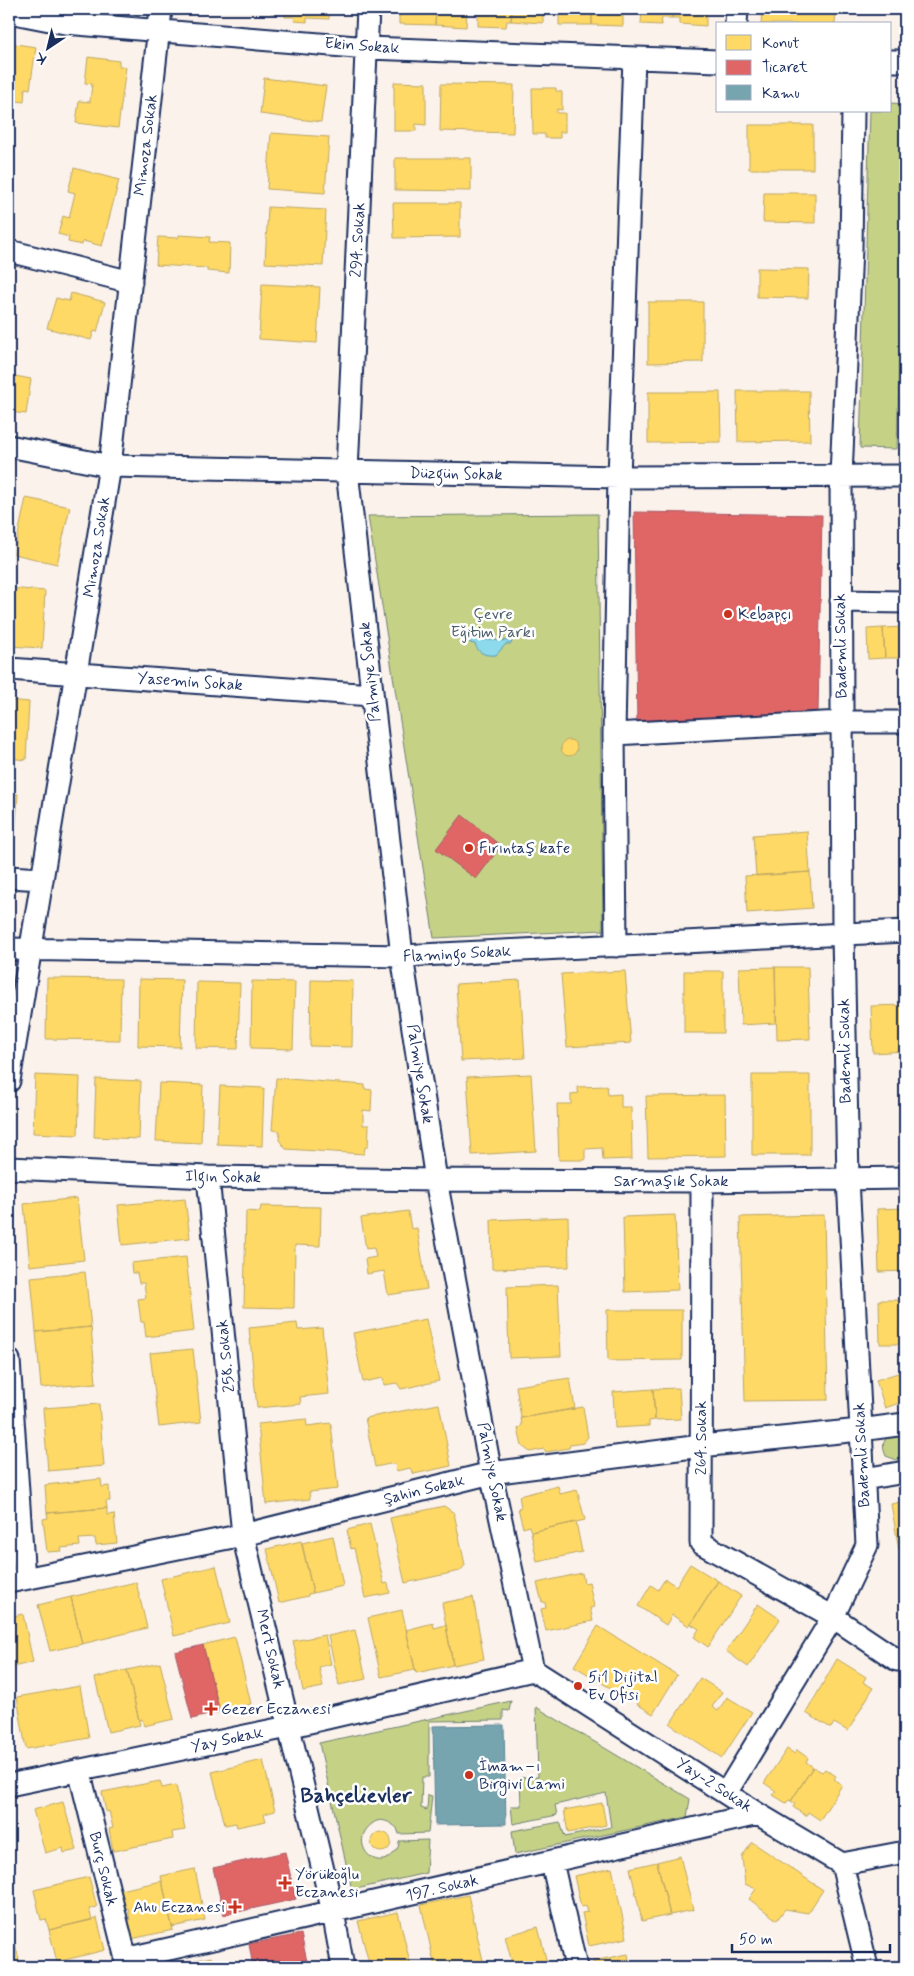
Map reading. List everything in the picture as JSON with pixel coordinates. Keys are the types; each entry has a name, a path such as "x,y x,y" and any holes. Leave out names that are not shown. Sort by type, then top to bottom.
{"street":[{"name":"Mimoza Sokak","path":"9,1081 110,466 161,9"},
{"name":"294. Sokak","path":"347,471 368,48 368,9"},
{"path":"736,22 737,9"},
{"name":"Ekin Sokak","path":"9,12 65,23 368,48 716,61"},
{"path":"616,946 614,734 618,477 634,58"},
{"path":"892,61 905,61"},
{"name":"Bademli Sokak","path":"726,1793 833,1617 867,1545 848,1179 843,935 841,476 851,248 853,112"},
{"path":"9,251 131,282"},
{"name":"Düzgün Sokak","path":"9,446 110,466 618,477 905,476"},
{"name":"Palmiye Sokak","path":"347,471 402,956 436,1180 491,1473 533,1670"},
{"path":"841,601 905,602"},
{"name":"Yasemin Sokak","path":"9,669 372,695"},
{"path":"614,734 842,722 905,722"},
{"path":"9,877 42,879"},
{"name":"Flamingo Sokak","path":"9,949 402,956 905,931"},
{"name":"Ilgın Sokak","path":"9,1168 208,1177 436,1180"},
{"name":"258. Sokak","path":"208,1177 243,1535"},
{"name":"Sarmaşık Sokak","path":"436,1180 702,1181 905,1178"},
{"name":"264. Sokak","path":"702,1181 701,1543 833,1617"},
{"path":"9,1371 16,1580"},
{"name":"Şahin Sokak","path":"16,1580 243,1535 491,1473 701,1446 905,1424"},
{"path":"864,1479 905,1472"},
{"name":"Mert Sokak","path":"243,1535 333,1912 343,1967"},
{"path":"833,1617 896,1660 905,1659"},
{"name":"Yay Sokak","path":"9,1785 288,1727 533,1670"},
{"name":"Yay-2 Sokak","path":"533,1670 758,1814 842,1864"},
{"name":"Burç Sokak","path":"79,1770 127,1963"},
{"name":"197. Sokak","path":"127,1963 333,1912 758,1814"},
{"path":"866,1967 842,1864 905,1852"},
{"path":"552,1862 576,1967"}],"green space":[{"path":"892,103 905,104 897,449 860,448 870,112 892,112"},
{"name":"Çevre Eğitim Parkı","path":"598,514 603,930 434,938 368,516"},
{"path":"905,1432 905,1458 897,1460 886,1456 883,1445 887,1438"},
{"path":"511,1701 509,1711 503,1710 503,1720 429,1721 429,1777 422,1777 421,1808 427,1810 428,1795 432,1796 428,1833 399,1834 397,1828 385,1821 379,1820 366,1830 363,1838 363,1846 366,1853 372,1858 379,1860 386,1859 393,1854 398,1848 399,1841 428,1840 426,1873 352,1890 319,1743"},
{"path":"536,1707 690,1799 687,1817 515,1854 512,1831 560,1822 565,1837 611,1827 606,1793 555,1805 557,1815 513,1824 511,1806 521,1806 520,1778 538,1777"}],"water":[{"path":"470,639 512,641 511,644 506,644 496,655 489,655 483,654 475,644 470,643"}],"building: Konut":[{"path":"272,9 329,9 329,19 307,18 307,22 294,21 295,17 285,17 285,13 271,13"},
{"path":"399,9 436,9 435,25 399,24"},
{"path":"436,9 467,9 466,27 435,25"},
{"path":"478,9 512,9 511,21 507,21 506,27 478,26"},
{"path":"512,9 543,9 543,23 511,21"},
{"path":"559,9 592,9 592,25 559,25"},
{"path":"592,9 623,9 623,26 592,25"},
{"path":"642,9 673,9 672,18 662,18 661,25 641,24"},
{"path":"673,9 706,9 706,26 680,24 680,18 672,18"},
{"path":"762,9 836,9 835,22 761,22"},
{"path":"9,43 36,47 30,89 25,88 24,102 9,100"},
{"path":"88,57 119,61 119,66 126,67 118,128 76,123 79,101 90,102 92,84 85,83"},
{"path":"264,78 326,86 321,122 260,114"},
{"path":"394,82 426,83 426,125 416,124 416,131 394,131"},
{"path":"441,84 514,85 513,133 440,131"},
{"path":"532,88 556,88 556,91 562,92 562,110 557,109 557,113 565,113 565,132 560,132 560,138 545,138 545,134 533,134"},
{"path":"749,125 813,125 813,169 749,169"},
{"path":"271,133 329,137 325,193 267,189"},
{"path":"395,158 471,158 471,191 395,190"},
{"path":"9,164 15,165 9,186"},
{"path":"74,168 119,180 102,246 83,241 82,245 68,242 69,237 58,234 63,216 69,218 75,193 68,191"},
{"path":"764,193 815,193 815,223 763,222"},
{"path":"393,203 460,203 460,237 394,238"},
{"path":"268,207 326,210 323,266 265,263"},
{"path":"179,235 210,237 209,242 230,243 229,273 207,271 207,268 156,265 158,237 178,238"},
{"path":"757,268 809,269 808,298 757,297"},
{"path":"262,284 320,287 317,343 259,339"},
{"path":"71,293 105,302 97,332 94,331 91,340 47,328 56,298 69,301"},
{"path":"648,302 703,302 703,362 648,363"},
{"path":"9,371 10,375 31,379 26,414 9,412"},
{"path":"737,391 809,391 810,441 738,442"},
{"path":"648,392 720,392 721,442 648,443"},
{"path":"26,498 70,507 57,564 14,554"},
{"path":"9,588 45,591 42,648 9,646"},
{"path":"905,627 905,658 885,658 883,628"},
{"path":"883,628 885,658 868,659 867,629"},
{"path":"904,672 905,709 903,709"},
{"path":"9,700 29,702 26,760 9,758"},
{"path":"566,740 572,740 577,745 575,754 566,756 561,751 561,745"},
{"path":"9,794 18,794 14,852 9,852"},
{"path":"807,831 810,872 756,876 753,835"},
{"path":"810,872 812,908 747,913 745,876"},
{"path":"775,967 776,1023 741,1025 739,968"},
{"path":"775,967 808,967 810,1039 777,1040"},
{"path":"625,971 631,1043 567,1047 561,974"},
{"path":"684,971 723,971 723,1033 684,1033"},
{"path":"47,978 121,979 120,1040 46,1039"},
{"path":"139,979 182,980 180,1047 138,1046"},
{"path":"311,980 353,981 352,1047 310,1046"},
{"path":"520,980 525,1058 461,1061 456,984"},
{"path":"252,981 295,982 293,1049 251,1048"},
{"path":"197,982 240,983 238,1049 196,1048"},
{"path":"905,1005 905,1051 873,1053 871,1006"},
{"path":"531,1074 536,1151 472,1155 467,1077"},
{"path":"35,1075 80,1077 78,1135 33,1133"},
{"path":"752,1075 810,1075 810,1155 752,1155"},
{"path":"276,1078 365,1085 365,1089 372,1090 371,1111 363,1110 363,1125 369,1125 368,1147 365,1147 364,1154 286,1149 279,1140 280,1131 272,1130"},
{"path":"96,1079 141,1081 139,1139 94,1137"},
{"path":"159,1083 203,1085 201,1143 156,1141"},
{"path":"220,1086 264,1088 262,1146 217,1144"},
{"path":"607,1086 608,1095 621,1094 621,1107 631,1107 632,1159 603,1160 602,1148 585,1149 585,1160 559,1160 557,1104 571,1104 571,1094 579,1093 577,1087"},
{"path":"725,1095 726,1156 648,1157 646,1096"},
{"path":"77,1198 84,1260 30,1266 24,1204"},
{"path":"185,1199 190,1238 122,1245 118,1205"},
{"path":"261,1206 321,1207 320,1246 295,1245 294,1308 244,1307 246,1211 260,1212"},
{"path":"905,1208 905,1271 879,1272 877,1209"},
{"path":"408,1211 411,1229 417,1228 427,1289 388,1295 384,1271 367,1274 365,1259 376,1257 374,1248 366,1249 361,1218"},
{"path":"675,1215 678,1290 625,1292 623,1217"},
{"path":"824,1215 828,1400 745,1401 740,1217"},
{"path":"568,1217 569,1267 492,1269 491,1220"},
{"path":"186,1257 194,1331 146,1337 144,1322 141,1322 138,1299 146,1298 144,1283 139,1283 137,1273 132,1273 131,1263"},
{"path":"85,1272 91,1327 36,1332 31,1277"},
{"path":"558,1285 561,1356 509,1358 507,1287"},
{"path":"879,1300 905,1300 905,1344 880,1344"},
{"path":"607,1310 682,1310 682,1360 608,1361"},
{"path":"426,1319 439,1381 401,1389 397,1383 384,1385 383,1378 363,1382 353,1333"},
{"path":"297,1323 298,1330 322,1328 329,1394 300,1397 301,1404 257,1408 249,1328"},
{"path":"91,1327 96,1383 41,1388 36,1332"},
{"path":"193,1349 201,1422 159,1427 150,1353"},
{"path":"901,1372 905,1383 905,1401 885,1408 876,1380"},
{"path":"570,1378 575,1409 521,1418 516,1386"},
{"path":"679,1388 681,1419 655,1420 653,1389"},
{"path":"653,1389 655,1420 649,1421 649,1426 615,1428 613,1392"},
{"path":"99,1404 104,1466 48,1471 43,1408"},
{"path":"439,1404 451,1466 414,1474 410,1468 396,1471 395,1463 375,1467 365,1418"},
{"path":"583,1407 588,1437 583,1443 570,1445 569,1448 546,1452 544,1449 530,1452 522,1446 518,1429 522,1425 521,1418"},
{"path":"306,1419 307,1426 331,1423 338,1489 309,1492 310,1499 266,1504 258,1424"},
{"path":"101,1479 102,1487 109,1486 110,1501 106,1501 107,1508 47,1513 45,1485"},
{"path":"558,1486 560,1494 577,1490 585,1520 531,1532 529,1526 523,1528 518,1508 521,1507 519,1496"},
{"path":"905,1501 905,1548 899,1550 891,1504"},
{"path":"444,1506 454,1513 465,1565 460,1571 405,1583 390,1518"},
{"path":"107,1508 107,1515 114,1514 117,1543 96,1545 95,1538 79,1539 80,1546 61,1548 62,1551 47,1552 43,1519 48,1518 47,1513"},
{"path":"576,1522 582,1552 537,1562 531,1532"},
{"path":"370,1524 384,1584 388,1583 390,1593 365,1598 354,1548 351,1549 347,1530"},
{"path":"333,1536 343,1586 313,1593 302,1543"},
{"path":"301,1541 313,1593 279,1603 267,1549"},
{"path":"690,1564 718,1581 689,1626 672,1615 666,1625 638,1606 651,1585 658,1590 665,1579 676,1586"},
{"path":"216,1566 230,1623 174,1636 161,1579"},
{"path":"582,1573 584,1583 589,1582 594,1607 590,1608 593,1621 546,1631 541,1609 546,1608 545,1602 542,1602 537,1583"},
{"path":"718,1581 741,1596 708,1647 694,1637 699,1629 691,1624"},
{"path":"136,1582 147,1628 82,1644 71,1597"},
{"path":"71,1597 82,1644 50,1651 38,1605"},
{"path":"473,1597 484,1659 453,1665 442,1603"},
{"path":"758,1604 780,1619 748,1667 726,1651"},
{"path":"402,1610 415,1670 381,1677 368,1618"},
{"path":"23,1614 33,1662 9,1668 9,1617"},
{"path":"433,1623 434,1628 446,1625 453,1665 416,1673 406,1630"},
{"path":"598,1626 677,1675 653,1714 637,1704 639,1701 633,1697 631,1700 595,1679 598,1674 593,1672 591,1676 574,1666"},
{"path":"355,1630 366,1679 339,1685 328,1636"},
{"path":"325,1635 331,1664 319,1667 323,1687 303,1691 293,1641"},
{"path":"235,1637 251,1704 220,1712 203,1645"},
{"path":"837,1659 866,1677 863,1682 873,1688 848,1731 834,1723 831,1728 806,1713"},
{"path":"160,1663 174,1719 144,1726 142,1719 139,1720 127,1670"},
{"path":"127,1670 140,1725 108,1732 95,1678"},
{"path":"700,1678 722,1692 712,1707 718,1711 727,1697 752,1712 722,1758 670,1724"},
{"path":"80,1686 89,1738 26,1749 17,1697"},
{"path":"787,1749 795,1754 797,1750 808,1758 806,1762 813,1767 791,1801 789,1800 786,1803 773,1795 776,1791 764,1783"},
{"path":"263,1760 275,1811 264,1814 266,1821 237,1827 236,1823 225,1825 212,1772"},
{"path":"813,1767 822,1772 825,1769 836,1776 834,1779 842,1785 820,1820 808,1812 806,1816 793,1807 795,1804 791,1801"},
{"path":"905,1767 905,1796 900,1768"},
{"path":"160,1781 162,1788 176,1785 185,1830 172,1832 173,1839 113,1851 109,1829 113,1828 109,1811 106,1812 102,1792"},
{"path":"63,1802 77,1850 64,1853 63,1848 45,1853 33,1810"},
{"path":"602,1803 606,1825 568,1833 564,1810"},
{"path":"377,1832 385,1832 391,1838 391,1846 385,1852 377,1852 371,1846 371,1838"},
{"path":"752,1842 823,1890 808,1913 785,1909 777,1920 749,1899 756,1889 745,1884 742,1857"},
{"path":"680,1856 693,1910 670,1915 657,1862"},
{"path":"657,1862 670,1915 642,1921 630,1868"},
{"path":"612,1868 627,1938 589,1946 582,1913 588,1912 586,1906 581,1907 574,1876"},
{"path":"195,1869 205,1920 172,1927 161,1876"},
{"path":"89,1877 97,1907 89,1909 92,1920 49,1930 46,1919 41,1920 34,1890"},
{"path":"162,1881 173,1930 131,1939 127,1920 130,1920 128,1908 124,1908 120,1890"},
{"path":"468,1895 484,1965 473,1967 435,1967 421,1905"},
{"path":"398,1912 411,1967 370,1967 358,1921"},
{"path":"97,1918 105,1950 57,1962 49,1930"},
{"path":"538,1927 547,1963 531,1967 527,1967 526,1964 513,1967 505,1936"},
{"path":"13,1936 21,1967 9,1967 9,1937"},
{"path":"628,1954 630,1967 594,1967 593,1961"},
{"path":"211,1957 213,1967 165,1967"}],"building: Ticaret":[{"name":"Kebapçı","path":"634,512 822,515 818,714 637,726"},
{"name":"Fırıntaş kafe","path":"462,815 501,846 476,879 436,849"},
{"path":"203,1645 220,1712 192,1719 175,1652"},
{"path":"285,1852 296,1899 224,1915 213,1868"},
{"path":"301,1934 308,1966 253,1967 249,1944"}],"building: Kamu":[{"name":"İmam–ı Birgivi Cami","path":"504,1725 506,1824 435,1825 433,1726"}],"place":[{"name":"Kebapçı","path":"728,614"},
{"name":"Fırıntaş kafe","path":"469,848"},
{"name":"5i1 Dijital Ev Ofisi","path":"578,1686"},
{"name":"Gezer Eczanesi","path":"211,1709"},
{"name":"İmam–ı Birgivi Cami","path":"469,1775"},
{"name":"Yörükoğlu Eczanesi","path":"285,1883"},
{"name":"Ahu Eczanesi","path":"235,1907"}],"district":[{"name":"Bahçelievler","path":"356,1796"}]}
